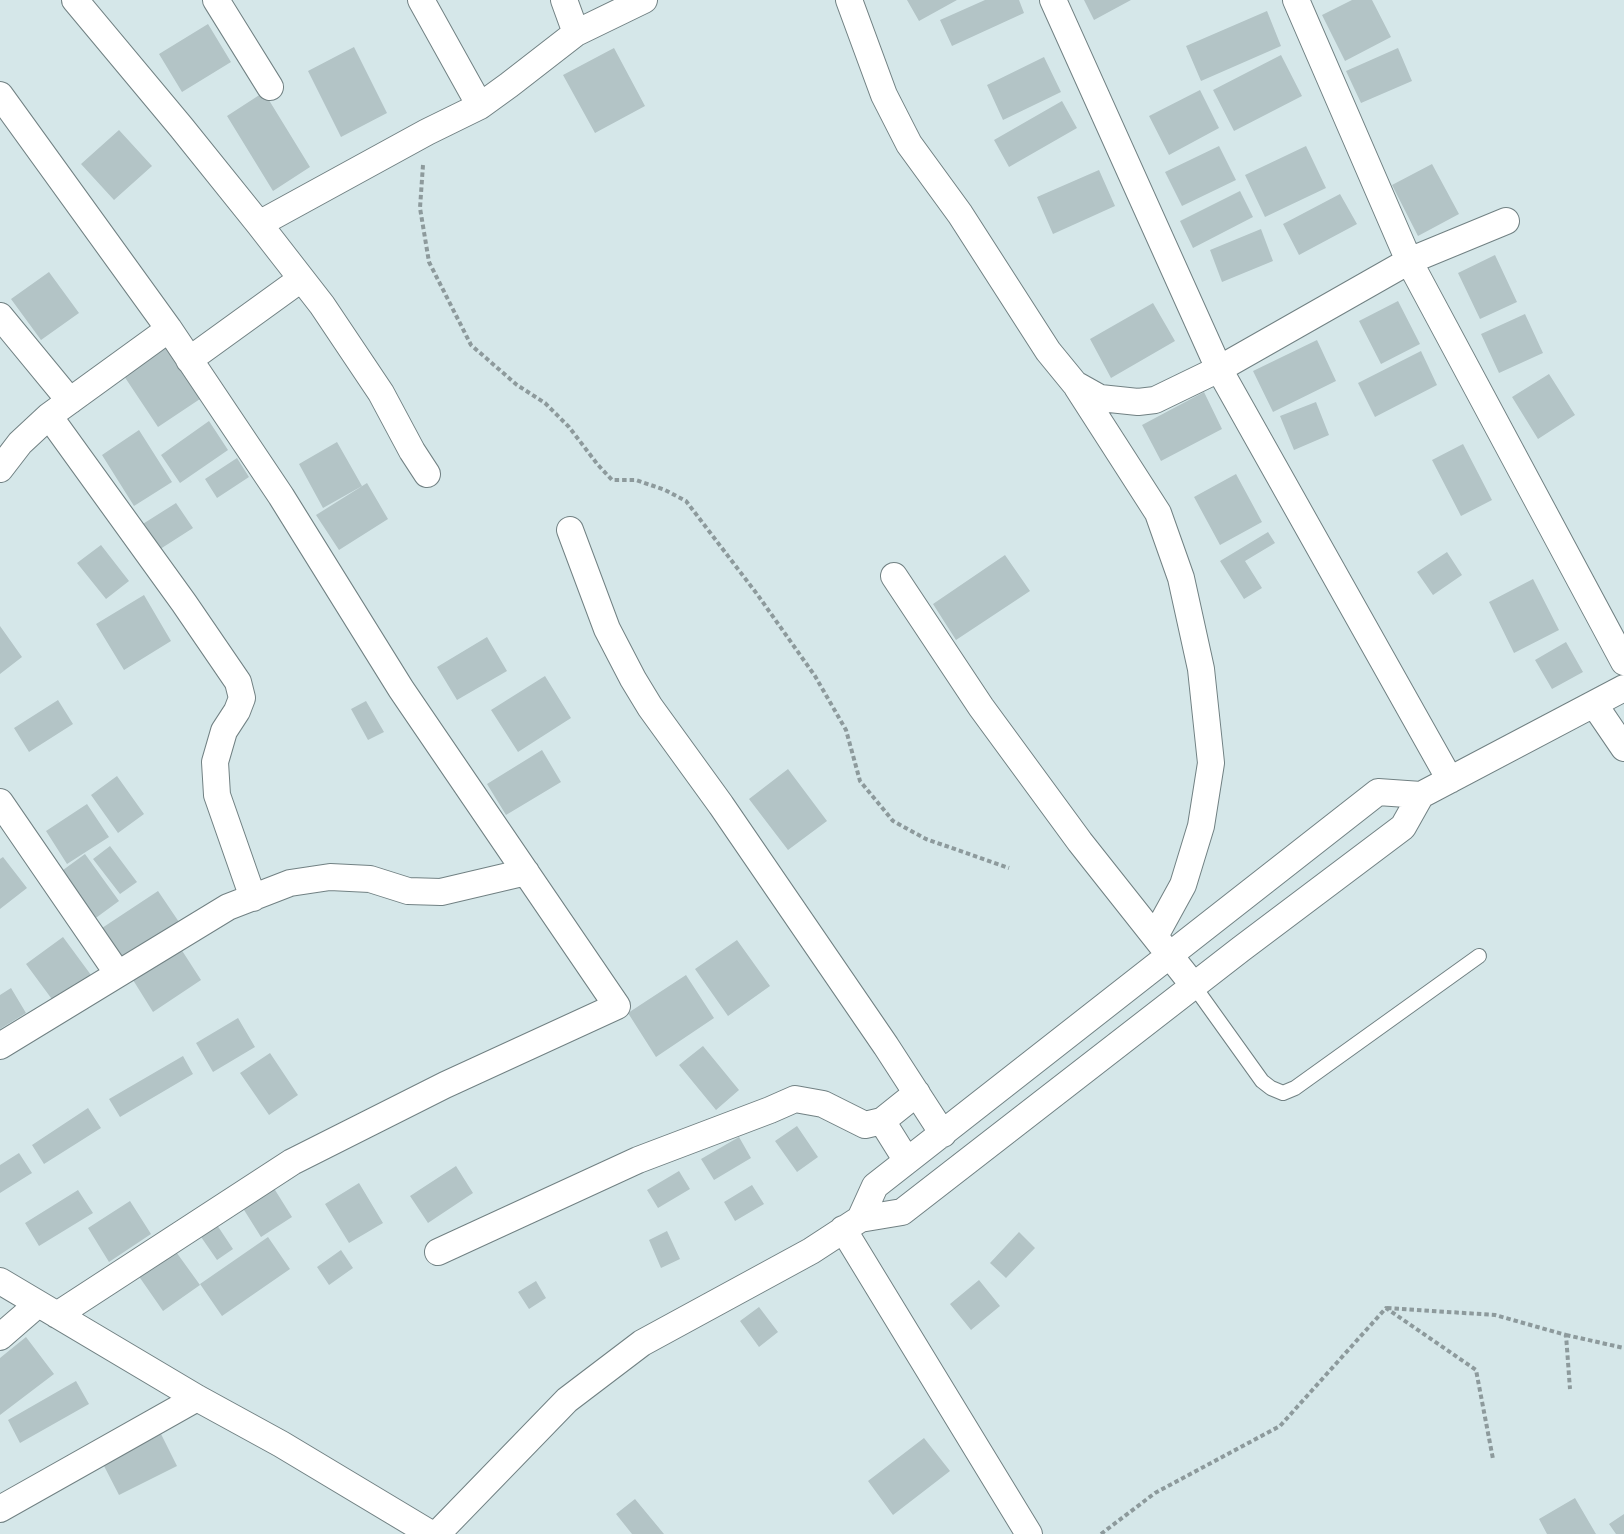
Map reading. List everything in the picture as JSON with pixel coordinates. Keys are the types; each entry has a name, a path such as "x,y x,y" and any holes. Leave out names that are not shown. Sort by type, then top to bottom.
{"street":[{"path":"75,0 182,127 322,305 381,393 411,451 427,474"},
{"path":"216,0 270,87"},
{"path":"421,0 480,106"},
{"path":"564,0 576,33"},
{"path":"259,224 480,106 576,33 644,0"},
{"path":"849,0 884,95 909,144 960,214 1048,351 1075,384 1158,513 1181,578 1201,669 1212,764 1203,816 1162,946"},
{"path":"1053,0 1219,369 1450,780"},
{"path":"1296,0 1409,261 1624,662"},
{"path":"0,95 169,329 281,496 401,689 617,1006 446,1085 292,1162 0,1337"},
{"path":"1075,384 1100,398 1138,402 1155,400 1219,369 1409,261 1506,221"},
{"path":"189,360 301,279"},
{"path":"1,318 184,603 238,682 242,698 237,711 224,731 215,762 217,795 253,898"},
{"path":"0,469 20,443 60,409 169,329"},
{"path":"570,530 607,629 650,707 728,815 886,1046 943,1134"},
{"path":"894,576 981,707 1080,842 1194,986"},
{"path":"852,1224 875,1186 943,1134 1162,946 1378,792 1421,795 1624,688"},
{"path":"1594,704 1624,748"},
{"path":"437,1534 567,1400 642,1343 811,1251 852,1224 902,1212 1403,826 1421,795"},
{"path":"0,802 118,974"},
{"path":"0,1046 228,907 290,883 330,877 370,879 408,891 441,892 526,872"},
{"path":"438,1252 638,1160 795,1099 823,1104 865,1125 882,1121 917,1093"},
{"path":"882,1121 907,1161"},
{"path":"852,1224 1029,1534"},
{"path":"0,1281 431,1534"},
{"path":"0,1509 197,1398"}],"lane":[{"path":"1194,986 1262,1081 1283,1093 1295,1088 1479,956"}],"path":[{"path":"428,132 423,162 420,208 429,261 471,345 517,385 545,403 569,427 612,480 636,480 665,490 686,501 757,594 815,676 846,730 860,781 892,821 926,839 1009,868"},
{"path":"1386,1308 1496,1315 1566,1335 1624,1348"},
{"path":"1386,1308 1476,1370 1493,1459"},
{"path":"1101,1534 1155,1493 1280,1426 1386,1308"},
{"path":"1566,1335 1570,1389"}],"building":[{"path":"907,0 957,0 919,21"},
{"path":"985,0 1019,0 1024,13 952,46 940,20"},
{"path":"1084,0 1131,0 1094,20"},
{"path":"1352,0 1372,0 1391,37 1345,61 1322,15"},
{"path":"1267,11 1281,46 1201,81 1186,46"},
{"path":"208,24 231,62 182,92 159,54"},
{"path":"354,47 387,113 341,137 308,71"},
{"path":"614,48 645,106 595,133 563,75"},
{"path":"1398,48 1412,81 1361,103 1346,71"},
{"path":"1281,55 1302,96 1234,131 1213,90"},
{"path":"1044,57 1061,92 1003,120 987,85"},
{"path":"1200,90 1219,128 1169,155 1149,116"},
{"path":"264,92 310,167 273,191 227,116"},
{"path":"1062,101 1077,128 1009,167 994,140"},
{"path":"119,130 152,166 114,200 81,164"},
{"path":"1219,146 1236,180 1182,206 1165,172"},
{"path":"1306,146 1326,188 1265,217 1245,175"},
{"path":"1432,164 1459,214 1418,236 1392,185"},
{"path":"1099,170 1115,206 1053,234 1037,197"},
{"path":"1240,191 1253,217 1193,248 1180,221"},
{"path":"1340,194 1357,224 1299,255 1283,224"},
{"path":"1261,229 1273,261 1222,282 1210,250"},
{"path":"1495,255 1517,302 1480,319 1458,273"},
{"path":"49,272 79,313 41,340 11,299"},
{"path":"1398,301 1420,344 1381,364 1359,321"},
{"path":"1153,303 1175,341 1111,378 1090,339"},
{"path":"1525,314 1543,353 1499,373 1481,334"},
{"path":"1317,340 1336,381 1273,412 1253,371"},
{"path":"166,348 200,399 158,427 124,376"},
{"path":"1421,351 1437,385 1375,417 1358,383"},
{"path":"1549,374 1575,415 1538,439 1512,397"},
{"path":"1204,392 1222,429 1161,461 1142,425"},
{"path":"1316,402 1329,435 1294,450 1280,416"},
{"path":"209,421 228,450 180,483 161,455"},
{"path":"139,430 172,482 134,506 102,455"},
{"path":"337,442 362,486 323,508 299,464"},
{"path":"1463,444 1492,500 1461,516 1432,460"},
{"path":"237,458 249,477 217,498 205,479"},
{"path":"1236,474 1262,522 1220,545 1194,497"},
{"path":"367,483 388,519 339,550 316,515"},
{"path":"176,503 193,528 154,553 138,527"},
{"path":"1268,532 1275,543 1245,561 1262,588 1244,599 1220,561"},
{"path":"101,545 129,581 106,599 77,563"},
{"path":"1447,552 1462,575 1433,595 1417,572"},
{"path":"1005,555 1030,591 956,640 933,604"},
{"path":"1533,579 1559,630 1514,653 1489,602"},
{"path":"144,595 171,641 124,670 96,624"},
{"path":"0,626 22,657 0,674"},
{"path":"487,637 507,671 457,700 437,667"},
{"path":"1566,642 1583,672 1552,689 1535,660"},
{"path":"545,676 571,718 518,752 491,710"},
{"path":"58,700 73,724 29,752 14,728"},
{"path":"366,701 384,732 368,740 351,709"},
{"path":"542,750 561,782 506,815 487,784"},
{"path":"788,769 827,821 788,850 749,799"},
{"path":"117,776 144,814 118,833 91,795"},
{"path":"87,804 109,837 67,864 46,831"},
{"path":"110,846 137,882 120,894 93,859"},
{"path":"85,854 119,901 93,920 59,873"},
{"path":"3,857 27,888 0,909 0,859"},
{"path":"158,891 179,922 118,961 99,930"},
{"path":"63,937 91,975 54,1002 26,964"},
{"path":"737,940 770,986 728,1016 695,969"},
{"path":"181,949 201,980 153,1012 133,980"},
{"path":"686,975 714,1018 656,1057 628,1013"},
{"path":"11,988 26,1013 0,1029 0,995"},
{"path":"238,1018 255,1047 213,1072 196,1043"},
{"path":"703,1046 739,1090 716,1110 679,1065"},
{"path":"270,1053 298,1095 269,1115 240,1073"},
{"path":"183,1056 193,1074 120,1117 109,1099"},
{"path":"88,1108 101,1128 44,1164 32,1145"},
{"path":"797,1126 818,1157 797,1172 775,1141"},
{"path":"739,1137 751,1158 714,1180 701,1159"},
{"path":"19,1153 32,1173 0,1193 0,1165"},
{"path":"456,1166 473,1193 428,1223 410,1196"},
{"path":"679,1171 690,1189 658,1208 647,1190"},
{"path":"270,1182 292,1217 261,1237 239,1202"},
{"path":"359,1183 383,1223 349,1243 325,1204"},
{"path":"752,1185 764,1204 735,1221 724,1202"},
{"path":"78,1190 93,1213 39,1246 25,1223"},
{"path":"130,1201 151,1234 109,1262 88,1228"},
{"path":"215,1222 233,1249 217,1260 199,1234"},
{"path":"667,1231 680,1259 661,1268 649,1240"},
{"path":"1019,1232 1035,1248 1006,1278 990,1263"},
{"path":"268,1237 290,1269 222,1316 200,1284"},
{"path":"174,1249 200,1285 163,1311 138,1275"},
{"path":"341,1250 353,1268 329,1285 317,1267"},
{"path":"979,1280 1000,1306 971,1330 950,1304"},
{"path":"536,1281 546,1298 529,1309 518,1292"},
{"path":"759,1307 778,1332 759,1347 740,1321"},
{"path":"26,1337 54,1374 0,1415 0,1358"},
{"path":"76,1381 89,1404 20,1443 8,1420"},
{"path":"161,1434 177,1466 119,1495 103,1464"},
{"path":"924,1438 950,1471 893,1515 868,1481"},
{"path":"1575,1498 1596,1534 1547,1534 1539,1519"},
{"path":"635,1499 664,1534 632,1534 616,1514"},
{"path":"1624,1514 1624,1534 1616,1534 1609,1524"}]}
